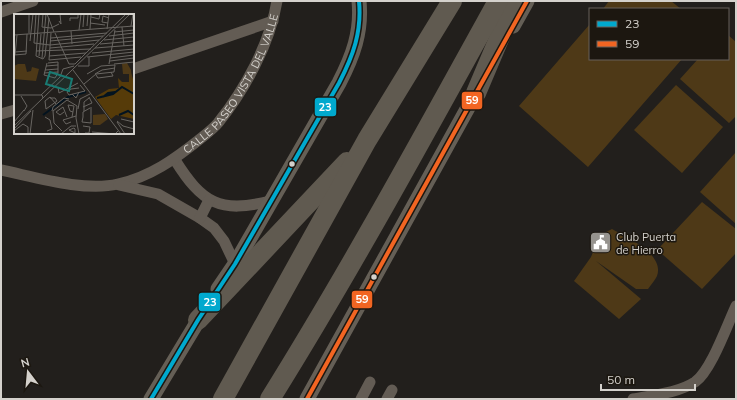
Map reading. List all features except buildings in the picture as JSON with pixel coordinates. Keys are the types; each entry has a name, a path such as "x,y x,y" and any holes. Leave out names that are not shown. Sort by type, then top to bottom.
{"highway":[{"path":"223,399 368,140 452,1"},
{"path":"270,399 308,338 498,1"},
{"path":"476,93 515,1"},
{"path":"198,320 368,140"},
{"path":"277,399 308,338"}],"main road":[{"path":"150,399 198,320 235,264 270,200 339,84 351,60 358,37 360,18 359,1"},
{"path":"307,399 527,1"},
{"path":"297,399 320,362 352,318"}],"street":[{"path":"1,12 33,1"},
{"name":"CALLE PASEO VISTA DEL VALLE","path":"117,185 150,174 175,160 217,124 249,76 274,22 276,1"},
{"path":"134,69 274,22"},
{"path":"1,114 14,110"},
{"name":"CALLE PASEO VISTA DEL VALLE","path":"175,160 195,188 209,200 225,206 240,207 270,200"},
{"name":"CALLE PASEO VISTA DEL VALLE","path":"1,170 79,186 117,185 158,194 200,218 214,228 224,241 235,264"},
{"path":"150,174 158,194"},
{"path":"200,218 209,200"},
{"path":"633,399 678,390 696,382 706,371 736,306"},
{"path":"361,399 370,382"}],"shaded area":[{"path":"609,1 671,1 680,8 604,8"},
{"path":"589,25 589,60 681,60 588,167 519,106"},
{"path":"729,36 736,42 736,116 729,123 680,79 697,60 729,60"},
{"path":"676,85 723,127 682,173 634,130"},
{"path":"736,152 736,224 700,192"},
{"path":"702,202 736,229 736,253 702,289 662,254 659,248"},
{"path":"612,229 643,247 655,260 658,268 657,276 648,289 636,289 596,261 641,299 619,319 574,281 591,257 600,235"}],"transit line":[{"name":"23","path":"151,399 198,320 235,264 339,83 352,53 358,33 360,12 359,1"},
{"name":"59","path":"307,399 527,1"}],"place":[{"name":"Club Puerta de Hierro","path":"600,243"}]}
